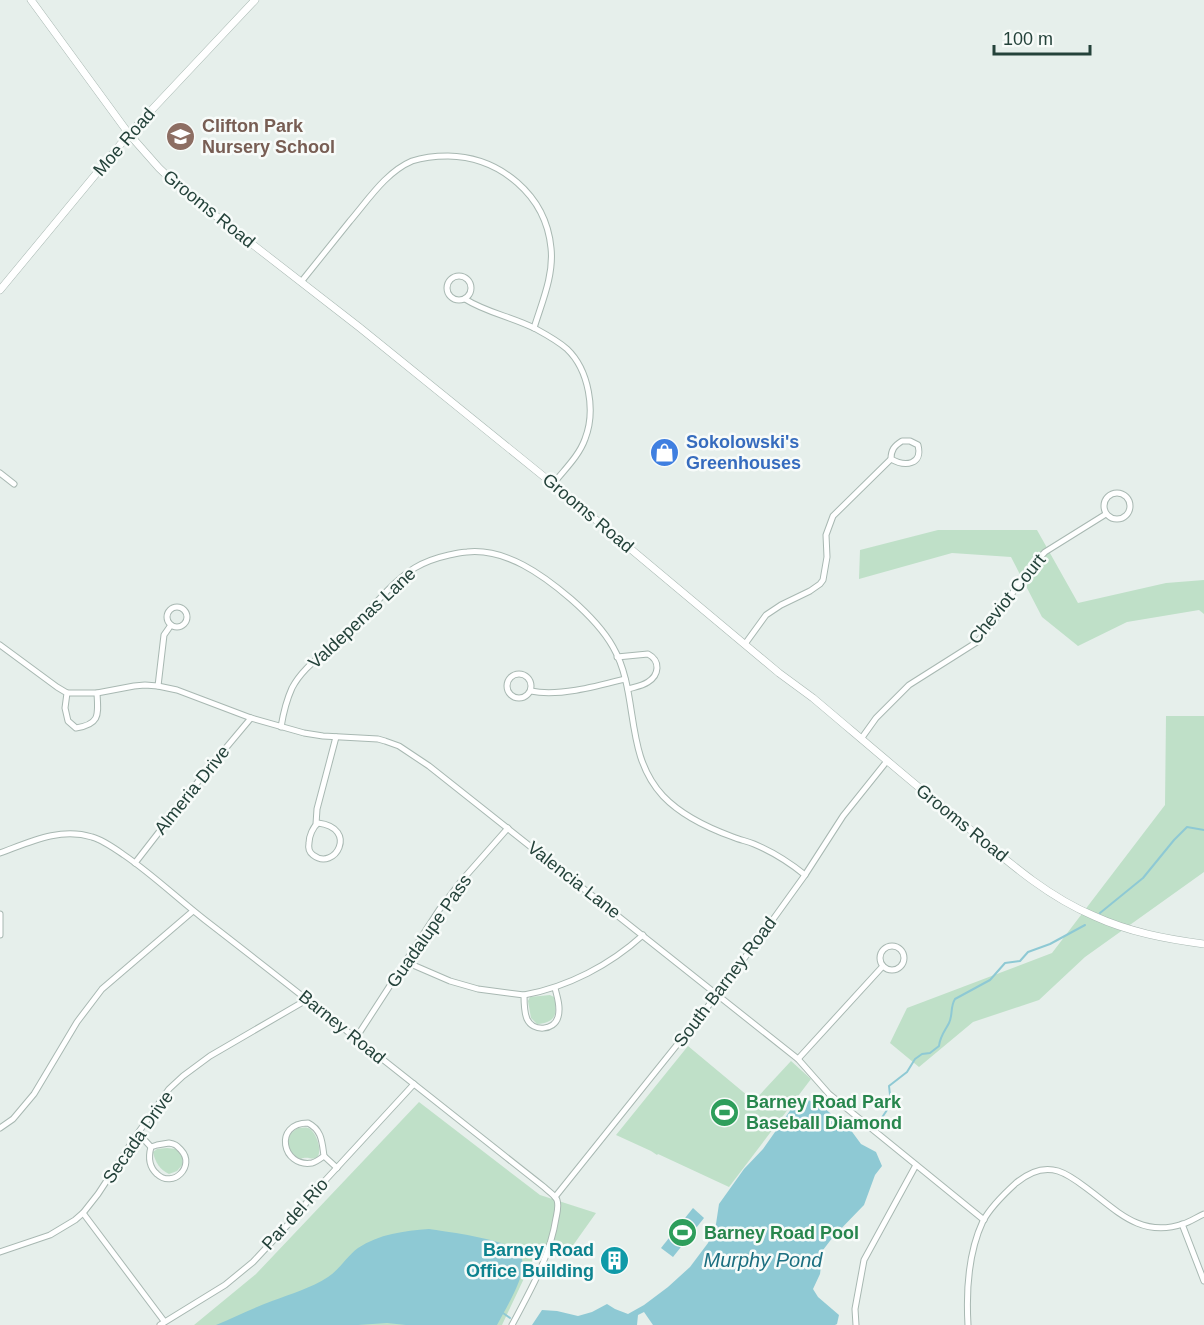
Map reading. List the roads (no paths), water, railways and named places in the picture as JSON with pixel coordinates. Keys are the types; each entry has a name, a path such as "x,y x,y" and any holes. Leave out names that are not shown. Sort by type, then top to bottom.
{"street":[{"name":"Grooms Road","path":"31,0 129,134 180,188 359,327 553,484 1005,860 1073,906 1095,917 1161,938 1204,944"},
{"name":"Moe Road","path":"0,290 129,134 255,0"},
{"path":"301,282 378,188 394,172 411,161 427,157 471,158 502,171 516,180 528,192 543,218 551,247 551,273 534,328"},
{"path":"465,299 470,294 470,283 465,277 453,277 447,286 448,294 453,299 457,301 465,299 482,309 534,328 553,338 567,349 580,368 588,394 589,416 585,441 553,484"},
{"path":"745,644 766,615 810,591 823,580 826,535 833,516 891,459 894,446 902,441 910,441 918,445 920,452 913,462 907,465 899,464 891,459"},
{"path":"0,473 14,484"},
{"name":"Cheviot Court","path":"1119,494 1125,497 1130,507 1125,516 1115,519 1106,514 1104,503 1108,497 1119,494"},
{"name":"Cheviot Court","path":"861,739 876,718 909,685 977,642 990,627 1027,571 1045,552 1106,514"},
{"name":"Valdepenas Lane","path":"280,727 291,690 305,670 359,620 397,580 416,566 432,559 467,551 488,552 512,559 557,587 601,630 613,647 625,679 632,726 639,753 652,781 663,796 699,823 770,851 805,875"},
{"path":"158,686 164,634 171,625"},
{"path":"1,649 67,693 65,708 68,721 76,728 87,726 96,719 97,693"},
{"path":"617,657 648,654 652,656 657,665 653,678 628,689"},
{"path":"516,674 524,675 532,683 531,691 523,699 515,698 509,694 507,683 516,674"},
{"path":"531,691 542,693 572,690 625,679"},
{"name":"Valencia Lane","path":"67,693 97,693 134,686 158,686 177,690 250,718 304,733 378,739 399,746 429,766 798,1059 829,1094 984,1220"},
{"name":"Almeria Drive","path":"135,862 250,718"},
{"path":"316,824 321,823 333,827 340,836 340,847 330,858 318,858 310,851 309,840 316,824 317,809 336,737"},
{"name":"South Barney Road","path":"555,1197 717,995 805,875 843,816 886,761"},
{"name":"Guadalupe Pass","path":"356,1038 439,910 508,828"},
{"name":"Barney Road","path":"0,853 63,833 93,837 111,846 135,862 193,911 308,999 555,1197"},
{"path":"0,1128 13,1119 34,1094 77,1022 102,989 193,911"},
{"path":"0,915 0,935"},
{"path":"406,962 450,981 478,989 524,995 555,988 603,966 626,951 643,935"},
{"path":"892,946 899,948 903,953 902,966 896,970 889,970 883,966 880,960 885,948 892,946"},
{"path":"798,1059 883,966"},
{"path":"524,995 528,1022 535,1027 543,1028 556,1022 559,1015 555,988"},
{"name":"Secada Drive","path":"0,1252 50,1234 67,1226 83,1213 169,1089 210,1056 308,999"},
{"name":"Par del Rio","path":"162,1323 225,1285 244,1270 294,1218 414,1084"},
{"path":"324,1156 312,1163 299,1162 292,1157 284,1144 289,1131 298,1124 311,1124 320,1133 324,1156 337,1168"},
{"path":"138,1133 151,1148"},
{"path":"163,1144 176,1144 185,1154 186,1166 174,1179 162,1179 153,1171 149,1160 151,1148 163,1144"},
{"path":"856,1325 855,1309 864,1260 916,1166"},
{"path":"968,1325 970,1264 984,1220 1004,1193 1035,1171 1046,1169 1066,1174 1121,1216 1138,1225 1161,1228 1182,1224 1204,1214"},
{"path":"512,1325 542,1267 551,1241 558,1208 555,1197"},
{"path":"83,1213 162,1323"},
{"path":"1182,1224 1204,1281"}],"water":[{"name":"Murphy Pond","path":"805,1099 819,1104 850,1129 861,1144 876,1152 882,1166 875,1175 864,1205 823,1250 820,1274 813,1289 818,1297 839,1315 837,1324 653,1325 644,1312 638,1315 637,1325 532,1325 542,1310 578,1316 607,1304 628,1314 668,1287 690,1267 708,1243 716,1224 719,1204 744,1169 763,1149 794,1105"},
{"name":"Barney Road Pool","path":"693,1208 704,1218 673,1257 661,1248"},
{"path":"429,1229 502,1243 519,1252 523,1265 520,1279 497,1325 387,1323 216,1325 321,1281 332,1274 358,1248 374,1239 401,1232"}],"waterway":[{"path":"1100,913 1143,878 1187,827 1204,830"},
{"path":"881,1119 891,1104 889,1086 907,1072 915,1059 922,1054 930,1053 939,1046 950,1020 955,999 990,980 1005,963 1020,961 1028,952 1050,944 1085,925"},
{"path":"503,1313 510,1318"}],"place":[{"name":"Clifton Park Nursery School","path":"181,136"},
{"name":"Sokolowski's Greenhouses","path":"665,452"},
{"name":"Barney Road Park Baseball Diamond","path":"725,1112"},
{"name":"Barney Road Pool","path":"683,1233"},
{"name":"Barney Road Office Building","path":"615,1260"}]}
